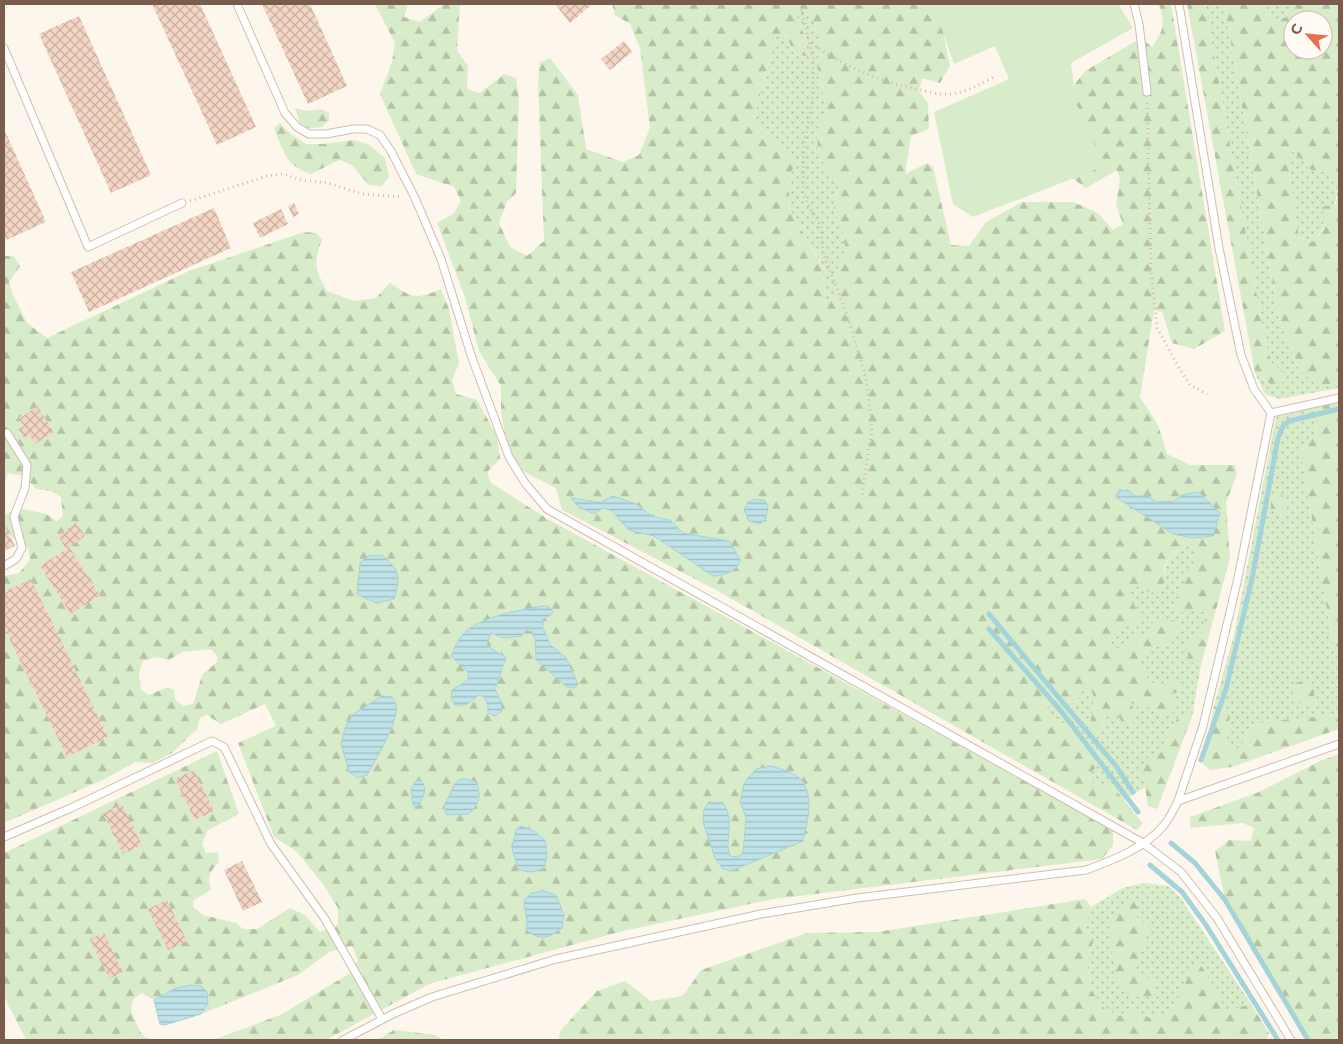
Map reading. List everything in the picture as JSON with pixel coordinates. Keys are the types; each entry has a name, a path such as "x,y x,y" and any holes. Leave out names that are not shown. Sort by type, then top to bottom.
{"lane":[{"path":"237,4 285,113 297,127 309,134 367,129 380,135 391,151 415,198 441,259 472,358 509,457 524,483 547,509 1143,843 1180,872 1217,918 1291,1040"},
{"path":"1134,4 1139,24 1147,92"},
{"path":"343,1040 432,997 566,957 760,914 857,898 1086,870 1109,861 1143,843 1164,825 1178,801 1204,726 1238,578 1271,413 1254,389 1241,355 1219,248 1179,4"},
{"path":"4,48 88,247 182,203"},
{"path":"1271,413 1339,398"},
{"path":"4,566 16,559 22,548 14,517 25,488 27,465 7,433"},
{"path":"4,837 71,808 212,741 224,747 271,844 325,919 382,1020"},
{"path":"1178,801 1339,744"}],"path":[{"path":"800,4 813,57 813,96 804,146 803,195 821,227 823,253 847,314 866,378 872,428 862,495"},
{"path":"810,42 834,59 868,75 902,86 943,95 967,90 996,76"},
{"path":"1147,92 1151,270 1157,328 1190,385 1207,394"},
{"path":"182,203 267,176 283,174 301,180 328,183 362,194 415,198"}],"green space":[{"path":"375,4 408,4 404,17 420,22 444,4 460,4 457,51 468,66 467,89 480,93 504,74 516,78 519,99 516,193 507,202 499,223 510,247 527,256 544,241 538,82 540,62 550,58 578,95 586,149 623,162 639,155 650,128 640,48 630,24 615,15 612,4 984,4 962,32 944,37 950,66 940,83 922,78 919,91 928,103 929,129 911,136 905,174 927,163 933,167 951,245 969,246 986,222 1022,202 1073,202 1098,213 1113,230 1123,224 1116,205 1120,179 1117,170 1086,188 1065,173 1048,119 1085,71 1141,38 1152,47 1159,36 1163,22 1159,4 1171,4 1225,331 1194,349 1172,343 1162,312 1154,310 1140,397 1158,425 1167,454 1190,465 1235,465 1237,474 1226,502 1230,558 1201,665 1189,661 1187,646 1203,632 1206,613 1197,609 1184,613 1175,610 1183,585 1198,552 1188,545 1169,558 1164,571 1164,585 1159,593 1149,592 1137,585 1128,595 1144,621 1136,626 1120,626 1109,640 1114,648 1123,648 1133,637 1148,635 1153,621 1163,618 1179,622 1177,636 1168,647 1150,647 1135,662 1151,683 1163,686 1172,681 1179,684 1179,692 1167,695 1172,699 1175,710 1169,716 1157,714 1152,704 1146,708 1136,699 1130,702 1135,712 1133,724 1123,724 1117,713 1106,715 1101,735 1093,739 1087,734 1093,711 1093,691 1084,687 1075,703 1047,699 1048,715 1076,731 1092,757 1096,767 1089,775 1093,784 1113,787 1143,823 1137,830 716,590 562,510 556,488 519,469 507,443 501,412 501,386 479,351 465,297 437,223 454,213 461,201 454,187 416,174 380,94 392,62 395,43","holes":["801,8 815,23 822,45 817,64 827,113 817,131 818,155 839,184 834,207 843,234 846,255 835,274 834,299 825,299 822,266 790,210 788,179 795,164 754,117 776,36 786,35 794,53 806,56 807,42 796,15","1128,490 1155,502 1169,501 1182,495 1173,534","571,498 636,504 652,516 670,520 683,533 729,541 713,576 654,536 629,530 612,511"]},
{"path":"933,4 1118,4 1133,28 1071,63 1076,103 1105,166 973,217 953,204 934,112 1009,79 995,46 954,64"},
{"path":"1187,4 1205,4 1265,341 1272,363 1285,374 1282,384 1270,384 1255,373"},
{"path":"1205,4 1224,4 1279,318 1299,370 1319,386 1339,383 1339,388 1279,399 1265,394 1255,373 1270,384 1284,374 1272,363 1265,341"},
{"path":"1224,4 1268,4 1272,19 1283,18 1283,60 1333,60 1333,10 1291,10 1295,4 1339,4 1339,179 1339,383 1319,386 1299,370 1279,318","holes":["1293,151 1311,170 1329,172 1339,179 1336,204 1322,207 1324,229 1312,242 1299,237 1287,159"]},
{"path":"1268,4 1295,4 1291,10 1283,10 1283,19 1272,19"},
{"path":"801,8 815,23 822,45 817,64 827,113 817,131 818,155 839,184 834,207 843,234 846,255 835,274 834,299 825,300 822,265 790,210 788,179 754,118 776,36 785,34 794,53 806,55 807,42 796,14"},
{"path":"295,108 307,111 321,109 329,113 329,120 322,127 308,128 300,123"},
{"path":"280,123 291,134 306,144 354,140 368,144 385,158 389,177 382,186 369,185 352,165 339,160 311,174 303,171 291,162 284,151 274,129"},
{"path":"1293,151 1311,170 1329,172 1339,179 1332,213 1312,242 1299,237 1287,159"},
{"path":"304,232 316,233 322,239 316,261 320,277 327,291 354,301 376,298 390,283 414,296 425,295 441,289 449,309 459,363 452,380 456,394 477,400 497,436 500,459 487,472 491,483 546,518 1113,830 1113,845 1102,859 774,899 623,931 429,984 326,1040 213,1040 280,1015 349,974 358,960 352,946 329,952 298,975 201,1014 165,1025 160,1024 154,1000 142,993 133,999 131,1011 142,1035 151,1040 26,1040 4,996 4,853 217,751 239,814 208,830 202,843 206,853 218,852 219,862 210,875 211,890 194,900 193,907 203,915 236,923 243,929 257,929 290,908 305,915 320,932 338,925 338,908 323,884 296,851 274,837 238,743 276,726 265,704 221,724 207,715 200,718 197,729 172,753 153,763 135,762 103,780 4,823 4,628 67,757 108,737 31,579 4,592 4,576 19,573 30,560 28,548 10,535 4,522 4,515 19,508 46,514 57,521 63,516 61,497 51,491 36,489 25,476 8,473 4,482 4,256 14,256 20,266 9,282 12,293 27,323 47,338 189,271","holes":["37,407 54,432 35,444 29,435 24,438 18,430 24,426 19,418","69,547 71,613 40,566","509,612 551,615 543,619 545,632 553,646 566,658 536,660 535,640 532,632 526,630 491,633","491,633 487,644 490,649 500,652 504,666 495,689 501,701 501,711 495,716 483,697 479,695 466,705 452,690 468,680 468,672 462,667","211,649 217,656 217,662 202,675 193,704 183,706 175,699 174,690 168,687 149,695 141,690 139,673 143,661 157,657 169,660 182,652","740,801 803,841 723,869 730,828 728,849 730,856 737,857 743,853 746,818"]},
{"path":"1339,403 1339,655 1334,652 1301,452 1315,434 1317,407"},
{"path":"1317,407 1315,434 1301,452 1334,652 1339,655 1339,715 1267,721 1252,727 1239,749 1226,746 1230,715 1214,706 1234,635 1276,417"},
{"path":"1278,489 1284,498 1287,510 1281,517 1271,509 1271,501"},
{"path":"1188,545 1198,552 1192,568 1184,613 1197,609 1206,613 1203,632 1189,661 1201,665 1192,717 1179,717 1170,730 1163,751 1142,769 1145,787 1124,801 1113,787 1093,784 1089,775 1095,767 1092,757 1076,731 1048,715 1047,699 1075,703 1084,686 1093,691 1093,711 1087,734 1101,734 1106,715 1117,712 1137,699 1152,703 1167,695 1163,686 1151,683 1135,662 1150,647 1148,635 1133,637 1123,648 1114,648 1109,640 1120,626 1136,626 1127,595 1137,585 1149,592 1164,587 1168,561 1175,553"},
{"path":"1307,680 1315,688 1313,704 1303,705 1292,699 1295,683"},
{"path":"1214,706 1230,715 1226,746 1239,749 1252,727 1267,721 1339,715 1339,729 1232,767 1210,770 1200,761 1206,746"},
{"path":"1179,716 1192,717 1157,809 1148,806 1142,769 1148,758 1163,751 1170,730"},
{"path":"1339,754 1339,1040 1308,1040 1225,900 1215,851 1229,840 1251,841 1254,828 1243,823 1190,828 1190,817 1259,792 1320,761"},
{"path":"1144,883 1168,886 1180,897 1251,1004 1228,1011 1169,1013 1150,1018 1133,1010 1119,1016 1105,1009 1091,990 1087,962 1094,938 1085,928 1091,907 1123,888","holes":["1130,896 1135,916 1149,928 1135,971"]},
{"path":"1130,896 1139,899 1135,916 1149,928 1135,971 1157,982 1153,997 1134,996 1115,976 1109,925"},
{"path":"1085,899 1091,907 1085,928 1094,938 1087,962 1091,990 1105,1009 1119,1016 1133,1010 1150,1018 1169,1013 1198,960 1227,1011 1251,1004 1269,1033 1266,1040 558,1040 561,1030 597,991 625,981 651,1001 683,996 701,970 807,933 877,932"},
{"path":"394,1030 435,1035 444,1040 377,1040"}],"water":[{"path":"1128,490 1136,496 1149,496 1156,502 1174,501 1182,495 1199,492 1220,513 1213,536 1194,538 1173,534 1116,497 1119,491"},
{"path":"613,496 636,504 652,516 670,520 683,533 729,541 741,561 730,572 713,576 654,536 629,530 612,511 603,508 594,514 579,507 571,498 601,502"},
{"path":"754,499 764,500 768,505 766,519 760,524 749,521 744,510 748,502"},
{"path":"382,555 396,569 398,585 394,599 377,603 357,595 360,563 368,556"},
{"path":"543,606 549,607 553,611 551,615 543,619 543,628 550,644 566,658 578,684 574,688 567,687 536,660 535,640 532,632 526,630 521,636 504,638 491,633 487,644 506,658 495,689 501,701 502,711 495,716 488,713 488,706 484,697 479,695 466,705 455,705 451,699 452,690 468,680 468,672 451,656 465,632 472,626 491,618"},
{"path":"382,696 392,697 396,703 394,720 391,730 367,775 358,778 349,772 341,744 345,728 352,715"},
{"path":"771,766 797,776 803,782 806,789 809,811 803,841 731,871 723,869 715,858 703,822 704,809 709,802 723,803 729,816 728,842 730,856 737,857 743,853 746,818 740,801 744,784 756,769"},
{"path":"460,779 476,782 479,792 477,803 469,814 447,815 444,807 454,785"},
{"path":"416,781 422,781 425,790 419,805 415,807 413,805 411,789"},
{"path":"521,826 534,831 545,840 547,855 544,868 531,872 518,869 512,848 516,830"},
{"path":"544,891 556,895 564,915 562,928 548,936 540,937 526,930 527,921 524,901 531,893"},
{"path":"191,985 201,986 207,992 208,1004 201,1014 165,1025 160,1024 154,1000 176,988"}],"building":[{"path":"152,4 200,4 256,127 217,145"},
{"path":"262,4 310,4 347,86 308,104"},
{"path":"555,4 593,4 570,23"},
{"path":"79,16 151,175 111,193 39,34"},
{"path":"624,41 632,52 610,70 601,59"},
{"path":"4,129 46,222 6,240 4,235"},
{"path":"294,203 299,214 293,217 288,206"},
{"path":"214,208 231,248 89,312 71,272"},
{"path":"281,209 288,224 260,238 253,223"},
{"path":"37,406 54,432 35,444 29,435 24,438 18,429 24,426 19,419"},
{"path":"76,523 85,536 69,547 100,595 71,614 40,566 66,549 58,535"},
{"path":"4,524 15,546 4,551"},
{"path":"31,579 108,737 67,757 4,628 4,592"},
{"path":"194,770 214,811 195,820 175,779"},
{"path":"122,804 142,845 123,854 103,813"},
{"path":"242,861 262,902 243,911 224,870"},
{"path":"167,900 187,941 168,950 148,909"},
{"path":"104,933 123,972 109,979 90,939"}],"waterway":[{"path":"1201,760 1226,689 1252,579 1278,438 1283,426 1289,421 1339,409"},
{"path":"989,614 1116,766 1133,792"},
{"path":"989,629 1061,711 1138,812"},
{"path":"1171,843 1195,863 1225,900 1308,1040"},
{"path":"1150,865 1182,892 1206,925 1278,1040"}]}
